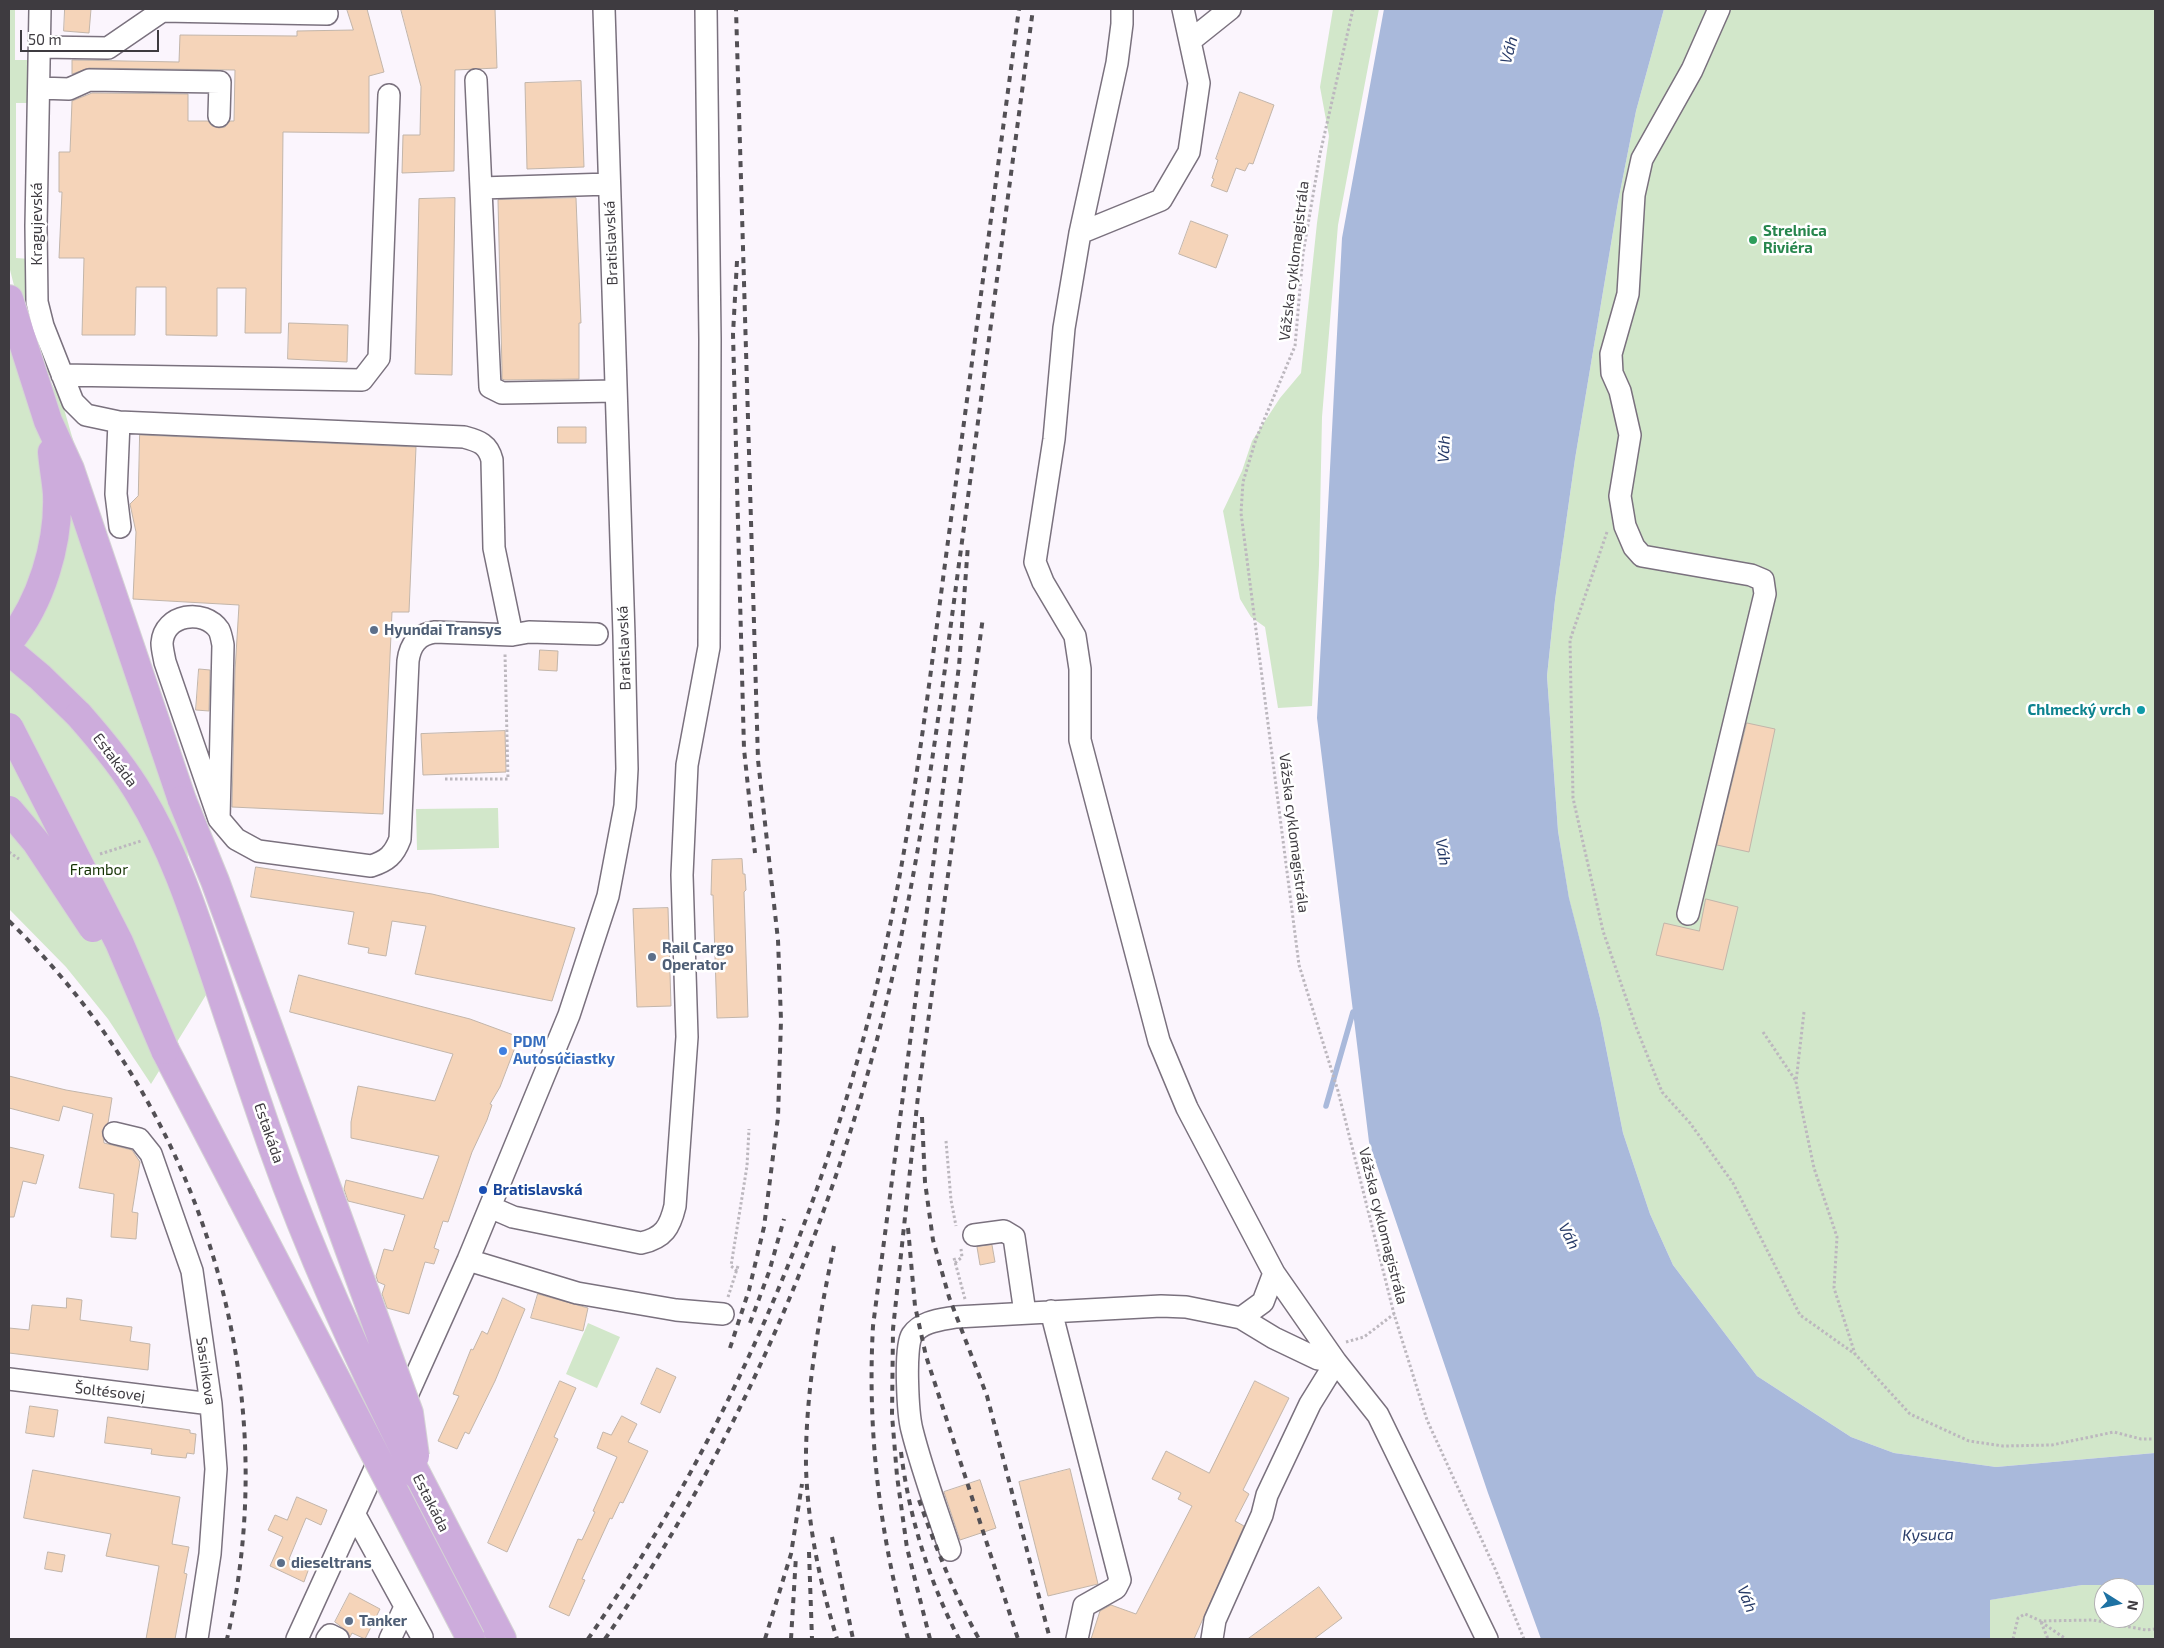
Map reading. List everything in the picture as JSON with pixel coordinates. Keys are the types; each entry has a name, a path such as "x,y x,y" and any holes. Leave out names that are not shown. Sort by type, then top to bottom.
{"main road":[{"path":"9,299 48,421 70,469 182,800 215,881 410,1413 417,1475"},
{"path":"9,642 25,618 38,592 51,550 57,495 48,421"},
{"name":"Estakáda","path":"9,651 59,694 101,740 140,794 154,820 190,901 274,1150 321,1270 372,1384 502,1639"},
{"path":"9,727 119,942 165,1050"},
{"name":"Estakáda","path":"9,810 36,842 76,899 165,1050 471,1639"}],"street":[{"name":"Kragujevská","path":"40,9 36,226 37,302 43,326 73,402 86,416 120,422"},
{"path":"40,47 108,48 162,11 327,14 326,9"},
{"name":"Bratislavská","path":"297,1639 355,1515 468,1260 569,1015 608,896 625,806 627,769 604,9"},
{"path":"490,1207 513,1217 641,1243 660,1237 667,1230 675,1206 686,1037 682,876 686,765 710,647 710,339 706,9"},
{"path":"1122,9 1117,63 1080,233 1064,328 1054,439 1035,562 1043,582 1075,636 1080,669 1080,740 1159,1041 1187,1108 1274,1273 1332,1355 1378,1415 1487,1639"},
{"path":"1080,233 1161,200 1190,152 1199,83 1183,9"},
{"path":"1190,41 1230,9"},
{"path":"1688,914 1765,594 1763,580 1734,571 1642,556 1634,547 1625,526 1620,496 1630,435 1620,391 1612,373 1611,354 1628,294 1634,195 1642,159 1692,70 1719,9"},
{"path":"40,88 69,89 90,80 220,82 219,116"},
{"path":"476,80 490,387 502,393 616,391"},
{"path":"62,375 362,380 379,358 389,96"},
{"path":"481,188 609,184"},
{"path":"120,526 116,494 120,422 464,437 484,444 489,450 492,460 494,548 508,641"},
{"path":"219,819 223,645 220,631 210,620 197,616 180,618 168,627 162,642 165,662 219,819 236,840 258,851 371,866 384,862 395,852 400,839 408,661 412,646 421,636 435,632 508,641 529,632 597,634"},
{"name":"Sasinkova","path":"114,1133 139,1139 151,1154 192,1271 210,1404 216,1469 210,1554 197,1639"},
{"path":"974,1235 1004,1231 1014,1237 1025,1313"},
{"path":"468,1260 577,1293 676,1310 723,1314"},
{"path":"1241,1318 1263,1302 1274,1273"},
{"path":"950,1550 912,1428 907,1360 911,1337 919,1328 934,1320 1051,1311 1161,1306 1186,1307 1241,1318 1274,1338 1318,1359 1332,1355"},
{"path":"1051,1311 1120,1580 1116,1588 1084,1606 1077,1639"},
{"path":"1212,1639 1215,1620 1262,1515 1267,1495 1332,1355"},
{"name":"Šoltésovej","path":"9,1379 210,1404"},
{"path":"355,1515 423,1638"},
{"path":"390,1639 405,1607"},
{"path":"328,1639 330,1635 338,1639"}],"path":[{"name":"Vážska cyklomagistrála","path":"1353,9 1320,154 1304,244 1295,346 1256,439 1243,482 1241,512 1299,965 1338,1091 1394,1314 1427,1420 1496,1570 1524,1639"},
{"path":"1620,496 1570,640 1573,798 1603,931 1636,1027 1662,1092 1690,1123 1733,1184 1800,1315 1855,1354 1910,1414 1970,1440 2003,1446 2052,1445 2114,1432 2141,1439 2155,1439"},
{"path":"445,779 508,779 508,641"},
{"path":"1804,1012 1796,1082 1814,1168 1837,1237 1834,1288 1855,1354"},
{"path":"1763,1032 1796,1082"},
{"path":"723,1314 737,1268 731,1266 747,1166 749,1129"},
{"path":"946,1141 951,1200"},
{"path":"954,1258 970,1317"},
{"path":"1332,1355 1364,1337 1394,1314"},
{"path":"2013,1639 2018,1618 2026,1614 2032,1615 2066,1639"},
{"path":"2041,1621 2093,1620 2146,1630 2155,1629"},
{"path":"2041,1621 2048,1639"}],"green space":[{"path":"9,9 15,9 15,60 31,60 30,103 16,103 16,258 30,259 50,364 49,379 62,402 89,495 19,305 9,266"},
{"path":"1333,9 1379,9 1338,225 1322,417 1319,565 1312,706 1278,708 1265,627 1251,617 1240,599 1223,511 1242,471 1252,441 1280,398 1301,373 1317,223 1329,136 1320,87"},
{"path":"1664,9 2155,9 2155,1453 1996,1467 1894,1453 1851,1437 1757,1376 1673,1265 1650,1214 1623,1133 1600,1018 1569,899 1558,831 1547,676 1555,600 1575,459 1618,202 1636,111"},
{"name":"Frambor","path":"9,333 183,819 206,995 151,1084 108,1019 66,967 9,909"},
{"path":"498,808 499,848 417,850 416,809"},
{"path":"588,1323 620,1337 597,1388 566,1374"},
{"path":"2082,1585 2094,1585 2094,1628 2144,1628 2144,1585 2155,1585 2155,1639 1990,1639 1989,1600"}],"water":[{"path":"1384,9 1664,9 1636,111 1618,202 1575,459 1555,600 1547,676 1558,831 1569,898 1600,1018 1623,1133 1650,1214 1673,1265 1757,1376 1851,1437 1894,1453 1996,1467 2155,1453 2155,1585 2144,1585 2144,1578 2094,1578 2094,1585 2082,1585 1990,1600 1990,1639 1541,1639 1488,1493 1369,1142 1317,718 1342,238"}],"building":[{"path":"65,9 91,9 89,33 64,31"},
{"path":"347,9 367,9 384,72 369,76 369,133 283,132 281,333 245,333 246,288 217,288 217,336 166,335 166,287 136,287 135,335 82,335 84,258 59,258 62,192 59,192 59,152 70,152 72,101 92,93 188,94 188,121 208,121 212,126 225,127 230,121 234,121 235,70 89,68 72,74 72,60 179,62 180,35 297,36 297,31 353,30"},
{"path":"401,9 495,9 497,68 455,70 454,171 402,173 403,135 420,135 421,87"},
{"path":"581,81 584,167 527,169 525,83"},
{"path":"1240,92 1274,105 1253,164 1249,163 1245,171 1236,168 1227,192 1211,186 1214,179 1212,178 1218,160 1216,159"},
{"path":"455,198 452,375 415,374 419,199"},
{"path":"576,198 581,323 579,323 579,379 502,379 498,200"},
{"path":"1191,221 1228,235 1216,268 1179,254"},
{"path":"289,323 348,325 347,362 288,359"},
{"path":"558,427 586,427 586,443 558,443"},
{"path":"140,435 416,447 409,612 392,612 383,814 232,807 235,671 239,605 133,599 136,532 130,504 138,496"},
{"path":"540,650 558,651 557,671 539,670"},
{"path":"199,669 210,670 209,711 196,710"},
{"path":"1747,723 1775,729 1749,852 1717,845"},
{"path":"505,731 506,772 423,775 421,734"},
{"path":"742,859 746,890 744,892 748,1017 717,1018 713,895 711,895 712,860"},
{"path":"256,867 432,894 575,928 552,1001 415,974 426,926 392,921 386,956 368,953 369,948 348,944 354,912 251,897"},
{"path":"1706,899 1738,907 1723,970 1656,955 1664,923 1699,931"},
{"name":"Rail Cargo Operator","path":"668,908 671,1006 637,1007 633,909"},
{"path":"299,975 470,1019 519,1037 500,1087 490,1104 492,1105 487,1120 472,1152 448,1222 443,1221 434,1248 439,1250 434,1264 425,1262 409,1314 387,1308 382,1294 385,1285 378,1282 376,1276 384,1249 393,1251 405,1215 348,1201 344,1189 346,1180 423,1199 439,1156 351,1138 351,1122 358,1086 435,1101 453,1054 290,1012"},
{"path":"9,1076 66,1090 112,1098 108,1123 102,1131 104,1143 132,1150 140,1162 132,1212 138,1213 136,1239 111,1237 114,1194 79,1188 93,1114 63,1106 59,1121 9,1108"},
{"path":"9,1147 44,1155 36,1184 23,1181 14,1217 9,1217"},
{"path":"992,1245 995,1262 980,1265 977,1247"},
{"path":"538,1294 588,1308 583,1331 531,1318"},
{"path":"67,1298 82,1300 80,1320 132,1327 130,1341 150,1344 148,1370 9,1353 9,1328 29,1330 32,1305 66,1308"},
{"path":"503,1298 525,1309 495,1381 469,1434 465,1432 457,1449 438,1441 459,1396 453,1394 471,1349 473,1350 482,1331 487,1334"},
{"path":"657,1368 676,1377 660,1413 641,1404"},
{"path":"560,1381 576,1388 554,1437 558,1439 507,1552 488,1543"},
{"path":"1255,1381 1289,1398 1243,1490 1249,1494 1235,1521 1244,1526 1194,1639 1091,1639 1100,1611 1111,1605 1136,1614 1192,1506 1178,1499 1181,1493 1152,1479 1166,1451 1209,1473"},
{"path":"30,1406 58,1410 54,1437 26,1433"},
{"path":"622,1416 637,1424 628,1442 648,1451 623,1503 620,1502 612,1519 610,1518 582,1579 585,1580 569,1616 549,1607 578,1539 582,1540 595,1512 593,1511 617,1457 597,1448 603,1432 611,1435"},
{"path":"108,1417 190,1430 190,1433 196,1434 194,1454 187,1453 186,1458 165,1456 151,1454 152,1449 105,1443"},
{"path":"1070,1469 1098,1584 1048,1596 1019,1482"},
{"path":"33,1470 180,1497 172,1544 189,1547 184,1573 187,1574 175,1639 146,1639 159,1566 106,1556 111,1534 24,1518"},
{"path":"980,1480 996,1528 960,1540 944,1492"},
{"path":"297,1497 327,1510 321,1525 306,1518 289,1559 309,1568 304,1582 270,1566 283,1537 268,1530 275,1515 287,1520"},
{"path":"48,1552 65,1555 62,1572 45,1569"},
{"path":"1319,1587 1342,1618 1314,1639 1248,1639"},
{"path":"350,1593 380,1609 365,1639 352,1633 350,1637 348,1632 335,1622"}],"waterway":[{"path":"1326,1106 1353,1012"}],"railway":[{"path":"730,1348 749,1290 764,1227 778,1117 781,1020 778,940 758,760 736,9"},
{"path":"588,1639 636,1566 681,1490 722,1412 759,1333 793,1252 824,1170 850,1086 873,1001 899,882 927,701 1019,9"},
{"path":"605,1639 657,1559 704,1477 747,1392 787,1305 822,1216 852,1126 878,1035 900,942 928,787 1033,9"},
{"path":"737,261 733,334 744,749 755,853"},
{"path":"908,1639 890,1562 878,1484 872,1406 873,1326 959,666 968,545"},
{"path":"930,1639 907,1548 897,1476 892,1415 893,1329 918,1096 983,617"},
{"path":"9,921 75,994 132,1074 177,1161 212,1252 234,1347 245,1443 243,1541 227,1639"},
{"path":"922,1117 925,1182 933,1240 949,1297 987,1396 1050,1639"},
{"path":"750,1323 769,1272 784,1219"},
{"path":"908,1228 915,1306 926,1356 1018,1639"},
{"path":"834,1246 818,1329 810,1384 806,1468 812,1533 825,1597 837,1639"},
{"path":"901,1452 909,1500 922,1548 938,1594 959,1639"},
{"path":"765,1639 791,1554 802,1484"},
{"path":"919,1500 946,1571 979,1639"},
{"path":"832,1537 853,1639"},
{"path":"809,1552 812,1639"},
{"path":"791,1639 796,1556"}],"place":[{"name":"Strelnica Riviéra","path":"1753,240"},
{"name":"Hyundai Transys","path":"374,630"},
{"name":"Chlmecký vrch","path":"2141,710"},
{"name":"Rail Cargo Operator","path":"652,957"},
{"name":"PDM Autosúčiastky","path":"503,1051"},
{"name":"Bratislavská","path":"483,1190"},
{"name":"dieseltrans","path":"281,1563"},
{"name":"Tanker","path":"349,1621"}],"water label":[{"name":"Váh","path":"1509,50"},
{"name":"Váh","path":"1444,449"},
{"name":"Váh","path":"1443,852"},
{"name":"Váh","path":"1569,1236"},
{"name":"Kysuca","path":"1928,1535"},
{"name":"Váh","path":"1747,1599"}]}
